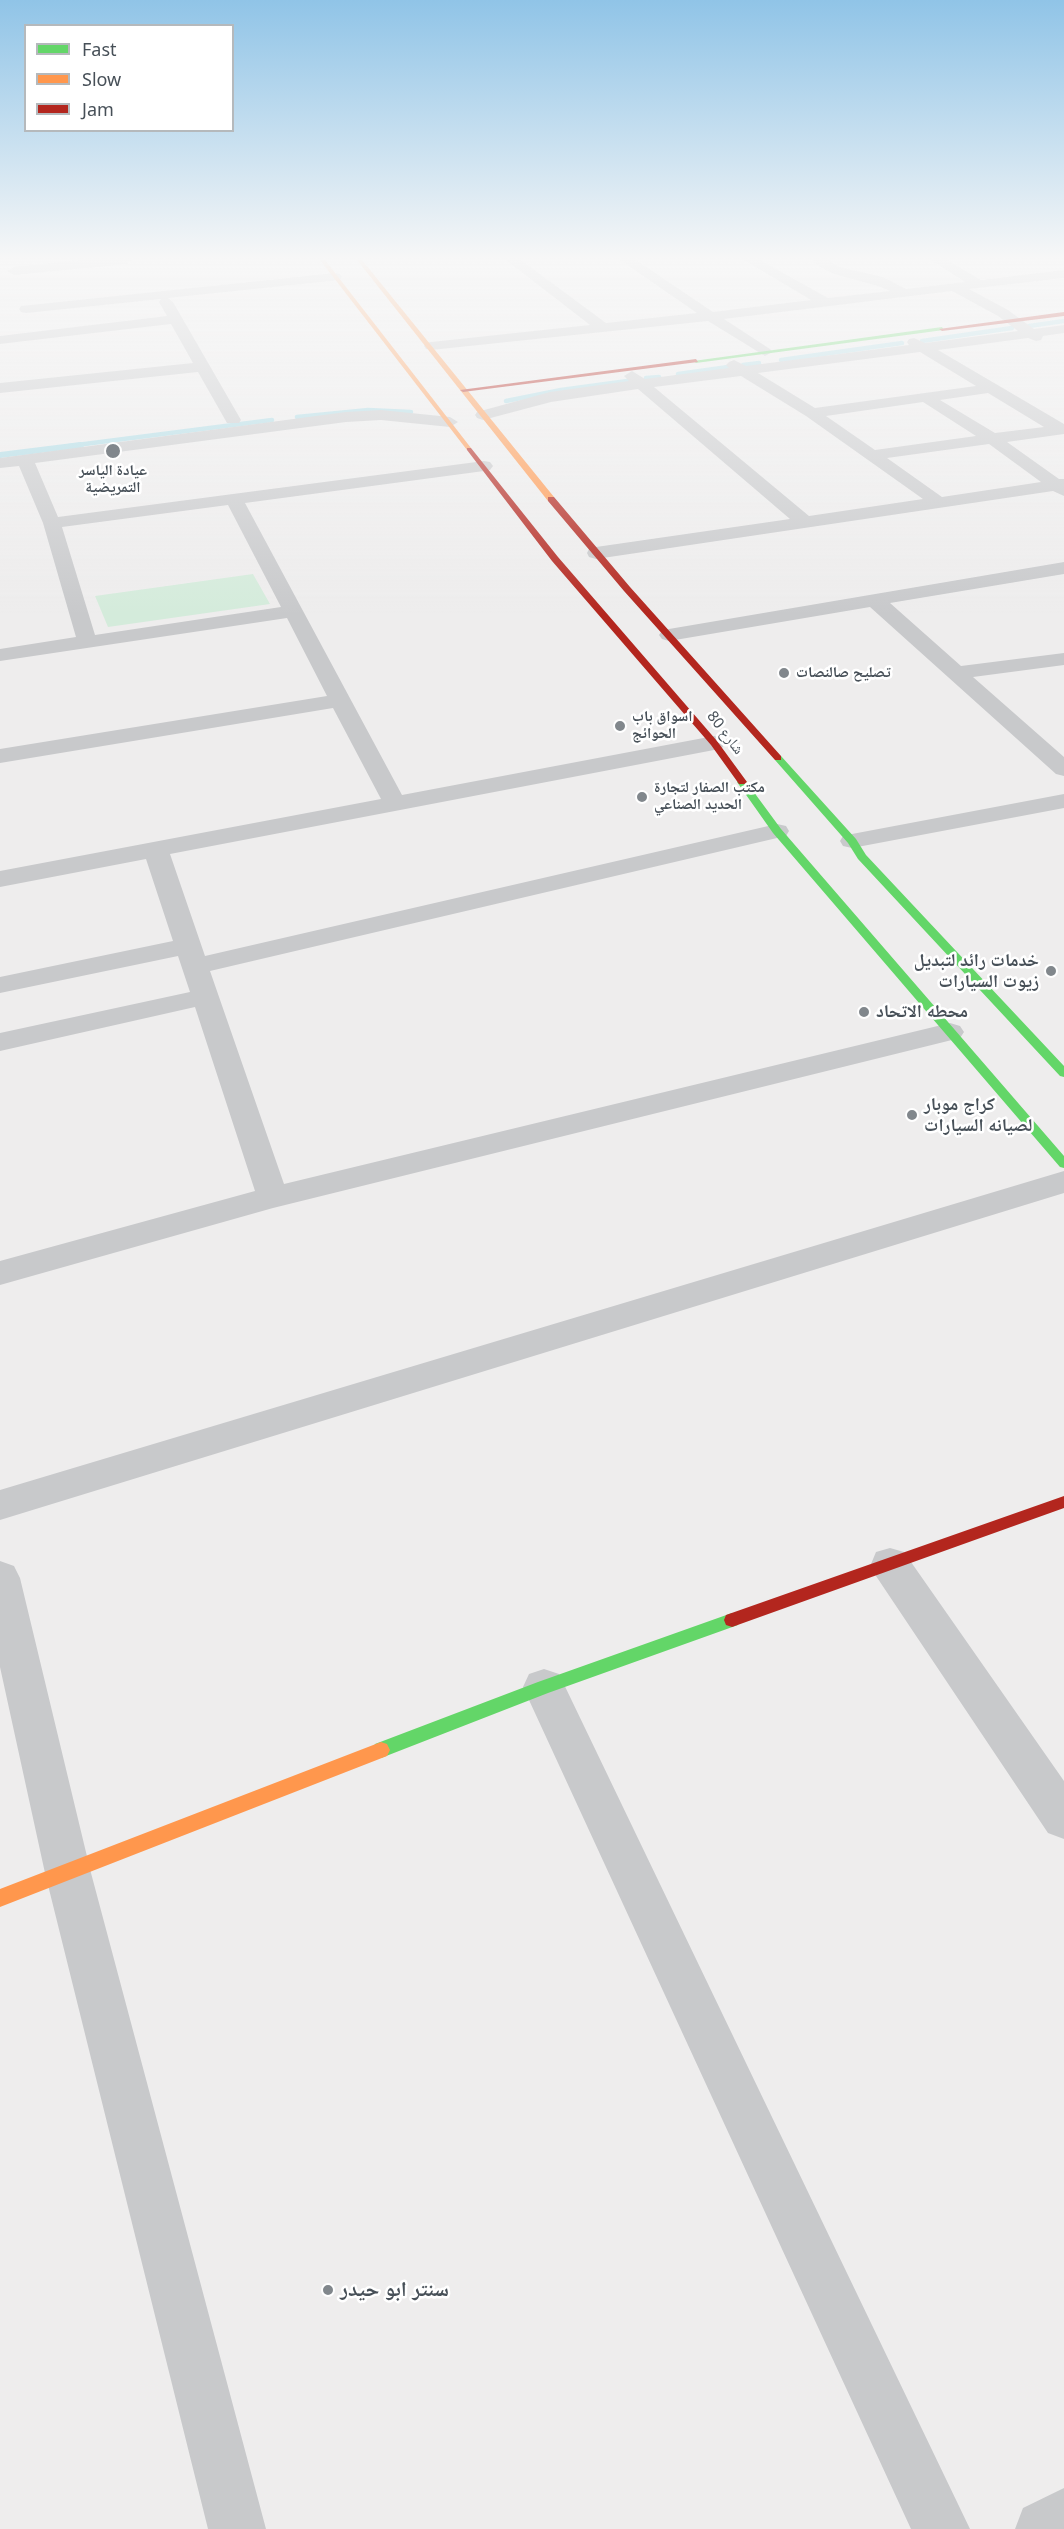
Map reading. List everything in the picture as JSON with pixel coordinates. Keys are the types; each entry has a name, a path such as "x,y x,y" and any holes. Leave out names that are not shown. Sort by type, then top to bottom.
{"main road":[{"name":"شارع 80","path":"415,378 555,559 714,743 777,831 1064,1164"},
{"name":"شارع 80","path":"454,378 596,553 852,841 862,857 1064,1073"},
{"path":"463,390 559,378"},
{"path":"0,1898 544,1687 1064,1502"}],"street":[{"path":"0,388 96,378"},
{"path":"209,378 233,420"},
{"path":"634,378 805,522"},
{"path":"483,415 550,397 681,378"},
{"path":"755,378 812,413 938,502"},
{"path":"975,378 1063,430"},
{"path":"812,413 992,388"},
{"path":"0,463 286,419 428,394"},
{"path":"925,397 992,439 1061,487"},
{"path":"0,449 233,420 381,415 450,422"},
{"path":"873,455 1063,430"},
{"path":"25,460 52,523 87,641"},
{"path":"52,523 484,466"},
{"path":"596,553 938,502 1061,487"},
{"path":"234,499 395,804"},
{"path":"669,635 1064,568"},
{"path":"875,601 1064,769"},
{"path":"0,655 293,611"},
{"path":"958,673 1064,659"},
{"path":"0,756 340,700"},
{"path":"0,879 714,743"},
{"path":"852,841 1064,801"},
{"path":"0,985 192,956 777,831"},
{"path":"156,849 273,1197"},
{"path":"0,1042 205,997"},
{"path":"0,1273 273,1197 950,1032"},
{"path":"0,1505 1064,1182"},
{"path":"890,1564 1064,1818"},
{"path":"0,1578 68,1873 237,2529"},
{"path":"544,1687 941,2529"},
{"path":"1044,2529 1064,2517"}],"green space":[{"path":"253,574 270,604 108,627 95,596"}],"waterway":[{"path":"506,401 561,390 627,381"},
{"path":"297,417 368,410 411,412"},
{"path":"69,446 272,420"},
{"path":"0,455 81,445"}],"traffic: fast":[{"path":"778,758 852,841 862,857 1064,1073"},
{"path":"742,782 777,831 1064,1164"},
{"path":"381,1750 544,1687 732,1620"}],"traffic: slow":[{"path":"414,378 469,449"},
{"path":"454,378 551,499"},
{"path":"0,1898 381,1750"}],"traffic: jam":[{"path":"463,390 559,378"},
{"path":"469,449 555,559 714,743 742,782"},
{"path":"551,499 627,589 778,758"},
{"path":"732,1620 1064,1502"}],"place":[{"name":"عيادة الياسر التمريضية","path":"113,451"},
{"name":"تصليح صالنصات","path":"784,673"},
{"name":"اسواق باب الحوائج","path":"620,726"},
{"name":"مكتب الصفار لتجارة الحديد الصناعي","path":"642,797"},
{"name":"خدمات رائد لتبديل زيوت السيارات","path":"1051,971"},
{"name":"محطه الاتحاد","path":"864,1012"},
{"name":"كراج موبار لصيانه السيارات","path":"912,1115"},
{"name":"سنتر ابو حيدر","path":"328,2290"}]}
